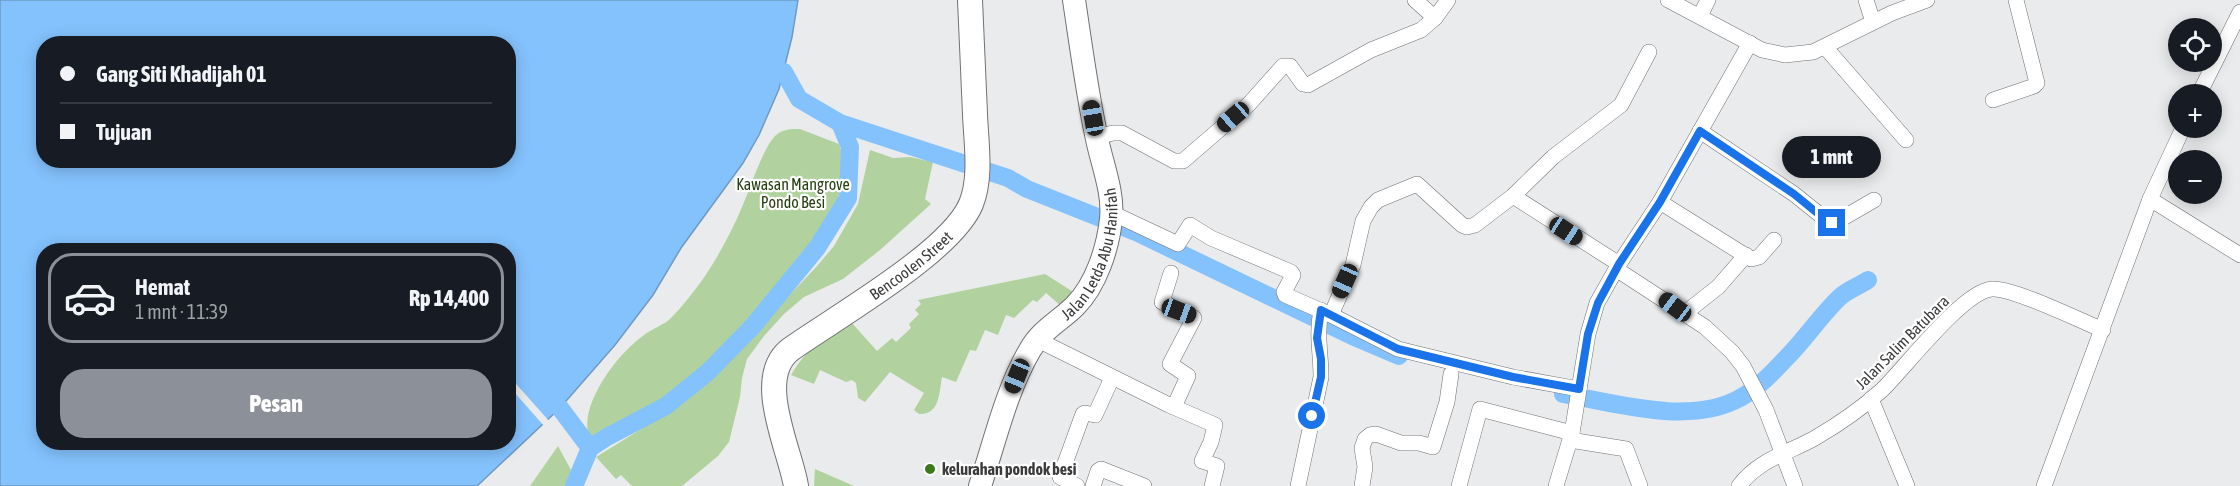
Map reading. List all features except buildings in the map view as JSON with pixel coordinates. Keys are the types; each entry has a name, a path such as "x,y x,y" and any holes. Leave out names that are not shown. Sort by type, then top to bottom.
{"main road":[{"name":"Bencoolen Street","path":"796,486 781,434 775,394 775,373 780,361 787,352 890,283 947,237 964,217 972,202 976,186 977,151 970,0"}],"street":[{"name":"Jalan Letda Abu Hanifah","path":"980,486 1009,397 1028,352 1036,339 1082,298 1100,262 1111,220 1108,189 1074,0"},
{"path":"1415,0 1435,18"},
{"path":"1097,137 1122,133 1173,161 1183,161 1249,104 1283,66 1290,66 1303,84 1308,85 1371,50 1420,30 1435,18 1448,0"},
{"path":"1668,0 1762,50 1785,55 1813,52 1892,13 1927,0"},
{"path":"1700,16 1708,0"},
{"path":"1866,0 1873,22"},
{"path":"1993,100 2037,83 2016,0"},
{"path":"2204,84 2240,12"},
{"path":"1556,486 1573,439 1588,334 1598,303 1618,266 1660,202 1750,44"},
{"path":"1825,47 1906,140"},
{"path":"1298,486 1321,377 1317,327 1353,264 1363,221 1371,207 1378,200 1417,184 1462,225 1467,227 1474,225 1512,196 1553,157 1621,105 1649,52"},
{"path":"1700,131 1794,194 1829,222 1836,222 1874,200"},
{"path":"2044,486 2150,199 2178,138"},
{"path":"1512,196 1705,327 1732,352 1755,388 1795,486"},
{"path":"2150,199 2240,255"},
{"path":"1660,202 1751,259 1757,259 1774,240"},
{"path":"1111,220 1178,244 1190,225 1211,238 1292,273 1293,276 1285,294 1398,349 1578,393"},
{"path":"1685,313 1718,287 1746,255"},
{"path":"1171,273 1162,302 1194,318 1170,364 1188,376 1174,407"},
{"name":"Jalan Salim Batubara","path":"1739,486 1757,466 1815,438 1845,420 1871,399 1946,321 1982,291 1993,289 2013,293 2103,330"},
{"path":"1036,339 1112,378 1215,425 1202,461 1217,466 1212,486"},
{"path":"1362,486 1365,468 1362,448 1365,439 1370,435 1376,434 1401,443 1419,443 1433,447 1447,402 1452,374"},
{"path":"1077,486 1060,477 1084,413 1095,415 1112,378"},
{"path":"1871,399 1906,486"},
{"path":"1459,486 1480,409 1573,439 1626,450 1640,486"},
{"path":"1093,486 1098,471 1101,469 1144,486"}],"green space":[{"name":"Kawasan Mangrove Pondo Besi","path":"800,129 839,144 845,162 844,183 833,209 804,255 719,355 667,399 646,412 610,427 591,442 587,429 588,414 593,398 611,368 634,343 668,320 688,299 724,244 770,142 781,132"},
{"name":"Kawasan Mangrove Pondo Besi","path":"870,150 893,158 910,157 933,162 925,199 931,204 880,250 843,279 804,297 764,336 747,359 729,442 718,456 682,486 632,486 621,475 616,479 596,457 685,402 711,379 834,246 858,204"},
{"path":"1045,274 1075,293 1061,306 1046,293 1037,302 1033,300 1014,318 1006,315 998,335 985,330 976,351 970,350 956,382 942,377 935,407 926,413 919,414 914,410 924,393 890,372 865,402 858,398 856,383 852,380 846,382 820,370 814,384 791,375 817,344 852,323 877,351 892,338 896,342 911,328 909,324 919,314 915,310 921,304 918,300"},
{"path":"558,446 571,470 565,486 530,486"},
{"path":"815,469 854,486 814,486"}],"water":[{"path":"0,0 798,0 792,37 779,89 759,135 743,163 681,248 653,295 615,345 560,408 516,449 516,243 36,243 36,450 515,450 477,486 0,486"}],"pier":[{"path":"516,384 550,422 545,427 516,394"}],"waterway":[{"path":"784,72 799,99 840,123 1008,178 1027,189 1138,233 1352,336 1399,356"},
{"path":"590,448 666,406 708,372 753,326 817,248 848,198 850,147 840,123"},
{"path":"1563,394 1652,410 1699,410 1720,406 1740,398 1761,384 1840,297 1868,280"},
{"path":"560,408 590,448 574,486"}],"place":[{"name":"kelurahan pondok besi","path":"930,469"}],"route":[{"path":"1312,416 1321,377 1321,359 1317,338 1321,310 1398,349 1513,377 1579,389 1588,334 1598,303 1619,264 1660,202 1700,131 1794,194 1832,223"}]}
